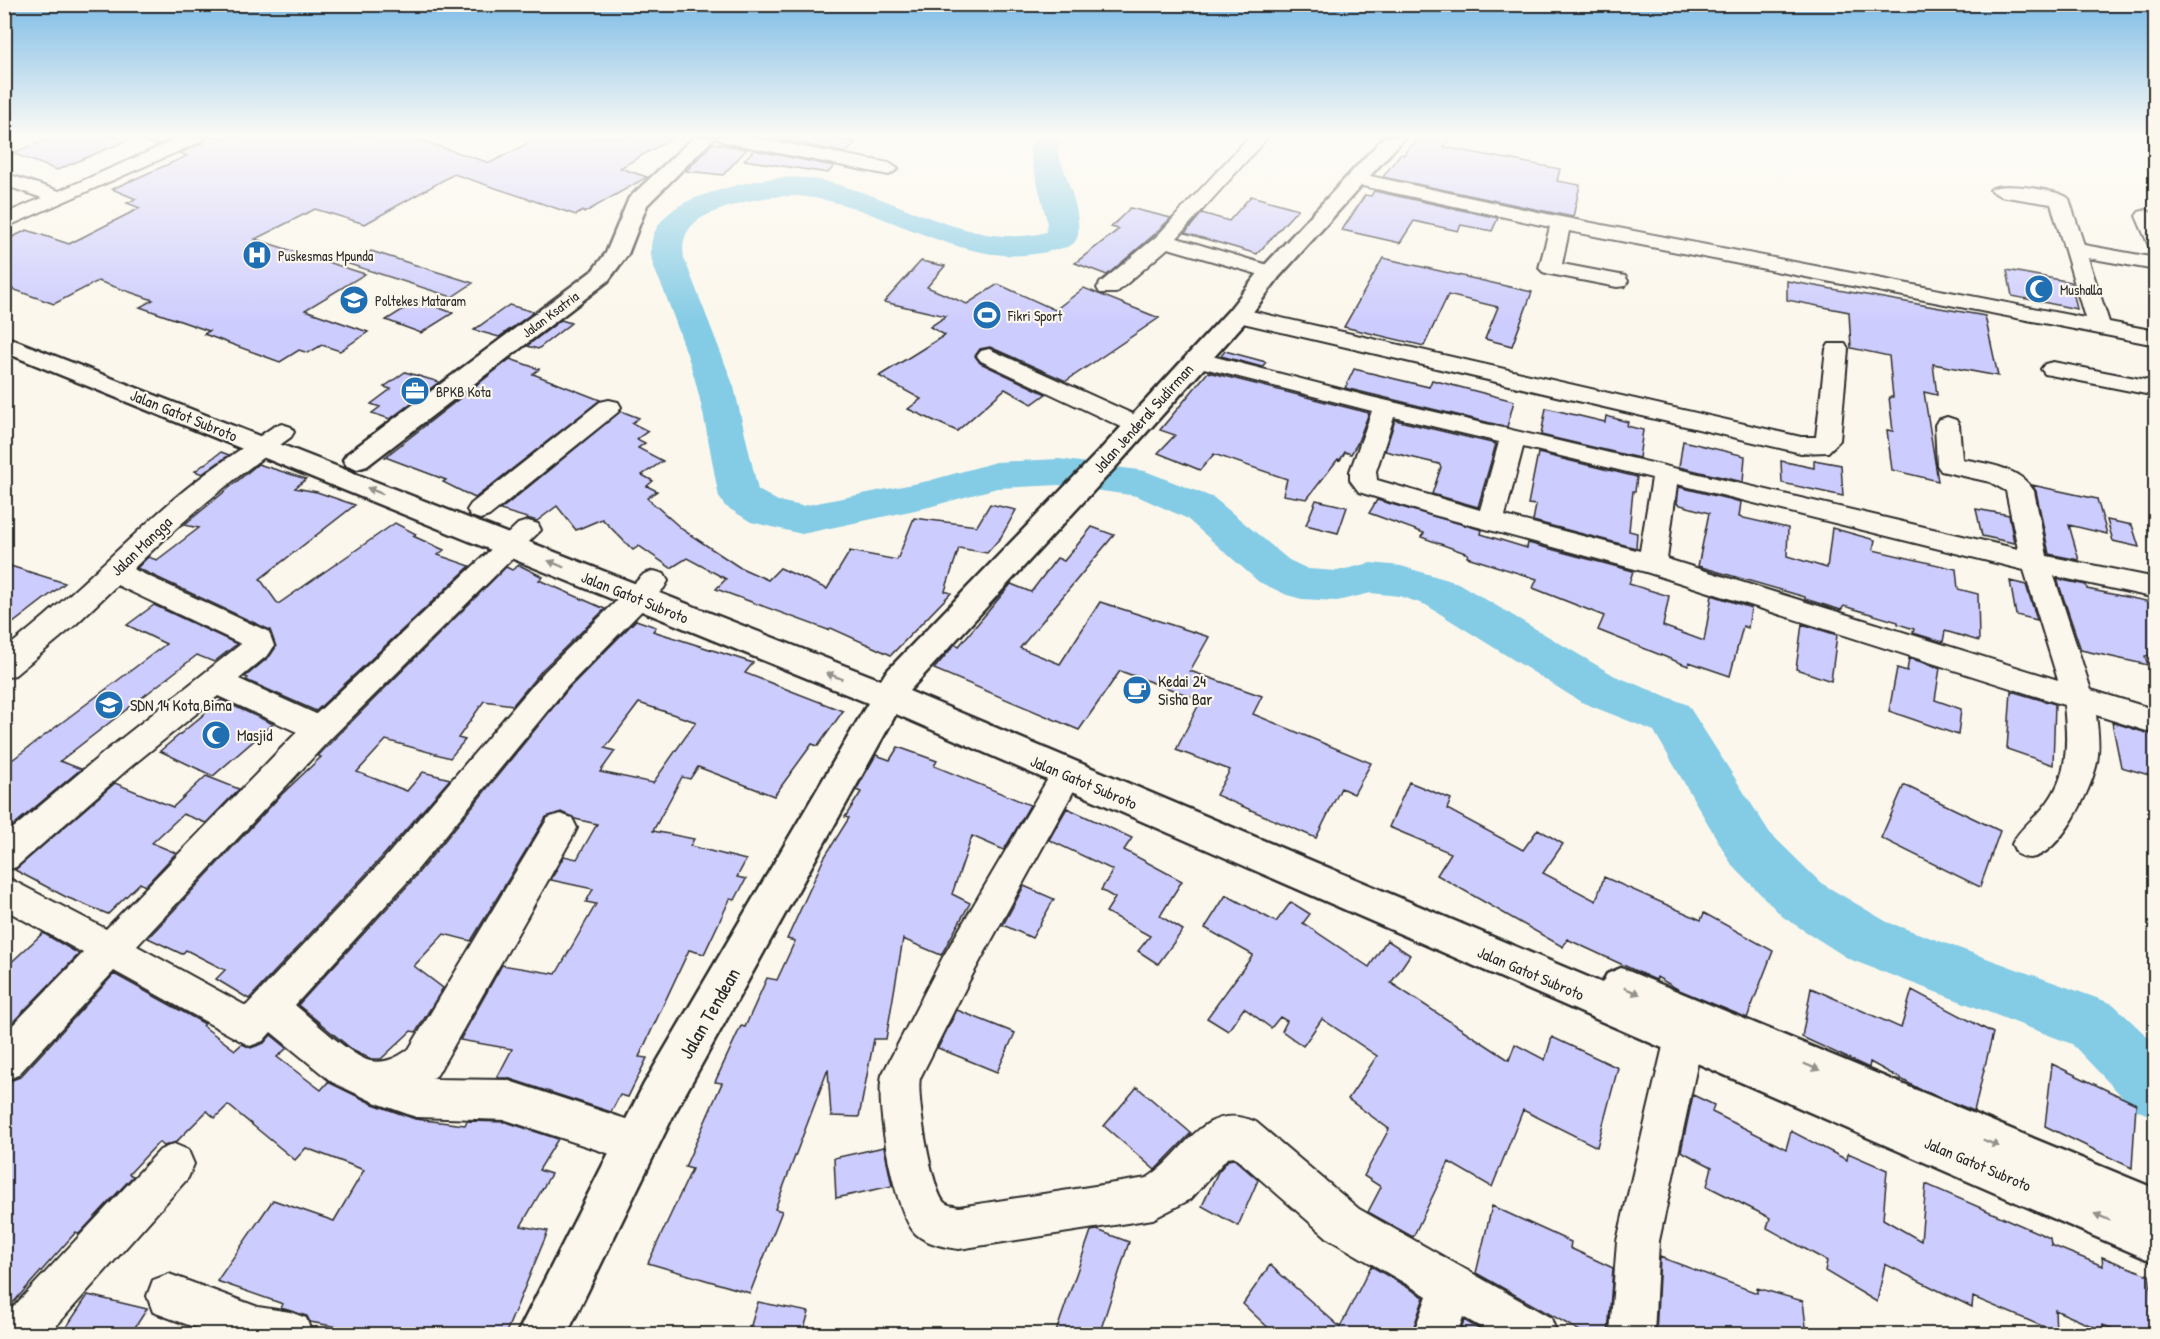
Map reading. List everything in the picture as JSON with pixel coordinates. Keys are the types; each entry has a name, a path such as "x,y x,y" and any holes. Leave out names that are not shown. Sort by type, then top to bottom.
{"street":[{"path":"4,222 54,199"},
{"name":"Jalan Ksatria","path":"357,460 600,276 617,254 637,203 641,199"},
{"path":"1108,288 1164,240 1201,199"},
{"name":"Jalan Jenderal Sudirman","path":"894,689 1238,315 1270,272 1337,199"},
{"path":"1451,199 1561,223 2156,338"},
{"path":"2059,199 2098,327"},
{"path":"2146,216 2156,242"},
{"path":"2045,218 2066,221"},
{"path":"1561,223 1550,268 1617,281"},
{"path":"1164,240 1270,272"},
{"path":"2074,250 2156,264"},
{"path":"1238,315 1801,445 1819,446 1828,440 1837,349"},
{"name":"Jalan Gatot Subroto","path":"4,323 65,357 894,689 2152,1229"},
{"name":"Jalan Gatot Subroto","path":"4,343 65,357"},
{"path":"989,356 1137,425"},
{"path":"1196,359 1290,385 1513,436 2036,564 2156,588"},
{"path":"2054,369 2156,389"},
{"path":"1386,406 1363,471 1364,483 1398,496 1652,564 2156,722"},
{"path":"480,510 609,407"},
{"path":"1947,425 1950,465 2005,479 2017,484 2021,491 2036,564 2078,699 2083,750 2076,783 2056,819 2030,844"},
{"path":"1490,521 1513,436"},
{"name":"Jalan Gatot Subroto","path":"272,439 357,460 480,510 519,537"},
{"name":"Jalan Mangga","path":"8,661 115,572 176,511 216,478 272,439"},
{"path":"1652,564 1666,473"},
{"path":"4,1062 320,729 519,537"},
{"path":"4,857 118,759 259,646 259,640 115,572"},
{"path":"4,891 250,1028 396,870 510,737 556,679 645,589"},
{"path":"215,681 320,729"},
{"name":"Jalan Gatot Subroto","path":"894,689 1067,774 1506,950 1684,1038 2152,1229"},
{"name":"Jalan Tendean","path":"541,1335 659,1100 894,689"},
{"path":"1067,774 956,969 907,1059 901,1075 898,1090 919,1200 929,1218 941,1226 959,1228 1153,1198 1176,1184 1216,1139 1242,1136 1344,1224 1535,1335"},
{"path":"365,1080 384,1081 403,1076 423,1062 560,828"},
{"path":"269,1007 333,1059 365,1080 416,1097 448,1100 506,1100 638,1143"},
{"path":"1632,1335 1638,1241 1684,1038"},
{"path":"19,1335 174,1164"},
{"path":"1435,1335 1452,1287"},
{"path":"169,1296 258,1329 290,1335"}],"building":[{"path":"135,199 409,199 365,224 315,209 255,239 365,274 305,310 368,332 340,351 322,345 308,353 299,350 280,362 204,334 209,331 140,307 153,300 98,281 54,304 4,286 4,241 27,230 69,244 140,208 127,203"},
{"path":"530,199 608,199 576,215"},
{"path":"1248,199 1264,199 1298,209 1257,254 1185,233 1202,213 1229,221"},
{"path":"1362,199 1413,199 1498,218 1492,231 1461,225 1458,231 1414,221 1400,243 1342,230"},
{"path":"1490,199 1577,199 1573,217"},
{"path":"1130,208 1171,218 1107,275 1075,263 1119,229 1111,227"},
{"path":"371,251 473,283 452,297 349,264"},
{"path":"1383,258 1532,292 1512,346 1485,339 1498,307 1448,295 1424,346 1344,327"},
{"path":"921,261 945,266 927,287 967,304 998,284 1055,310 1084,288 1159,318 1066,381 990,347 980,349 975,356 980,363 1046,394 1032,404 1005,389 957,431 908,409 921,399 879,376 945,335 930,327 946,316 884,302"},
{"path":"2007,270 2071,282 2077,309 2012,296"},
{"path":"1787,281 1985,316 1998,376 1933,364 1937,395 1924,392 1938,481 1892,470 1887,430 1893,431 1889,397 1893,397 1889,356 1851,348 1849,312 1787,300"},
{"path":"418,300 453,313 421,333 386,320"},
{"path":"509,305 534,312 499,337 474,330"},
{"path":"561,320 571,323 538,349 527,346"},
{"path":"1225,351 1266,362 1262,367 1221,356"},
{"path":"510,359 539,369 533,374 600,400 475,498 443,482 446,480 385,457"},
{"path":"1354,369 1429,387 1432,380 1514,401 1507,427 1345,388"},
{"path":"405,372 439,382 390,419 372,413 380,407 371,404 391,389 384,387"},
{"path":"1208,372 1369,413 1351,454 1345,452 1340,460 1338,459 1307,499 1283,495 1287,479 1214,454 1200,470 1158,453 1175,435 1160,430"},
{"path":"1546,408 1605,422 1606,416 1628,422 1627,426 1643,430 1639,458 1541,435"},
{"path":"621,411 639,418 632,423 648,431 637,439 645,443 638,448 663,461 642,475 653,481 647,486 657,491 647,498 683,530 739,567 768,580 780,568 827,589 850,551 897,560 914,518 977,526 990,504 1016,510 1001,537 987,553 959,548 945,591 951,593 891,655 831,628 828,630 716,589 726,579 687,558 671,568 639,546 633,550 602,519 576,530 557,506 537,521 500,510"},
{"path":"1395,420 1496,444 1478,507 1432,494 1441,467 1439,464 1385,451"},
{"path":"1683,441 1745,456 1743,482 1679,467"},
{"path":"221,452 229,455 202,474 195,471"},
{"path":"1538,453 1637,477 1635,491 1633,491 1629,531 1637,533 1636,548 1533,521 1536,505 1528,504"},
{"path":"1814,460 1841,465 1843,496 1782,483 1781,461 1814,468"},
{"path":"258,464 306,479 295,488 317,492 355,505 260,579 278,604 395,523 416,534 413,536 444,550 438,555 470,566 316,711 246,680 248,678 245,677 270,656 276,647 270,630 137,568 148,557 157,560 199,528 184,525"},
{"path":"2032,485 2097,499 2107,534 2069,525 2079,560 2049,554 2036,491"},
{"path":"1679,487 1741,502 1739,517 1788,528 1787,556 1827,568 1832,528 1875,540 1873,550 1956,569 1958,589 1978,594 1979,641 1945,631 1943,642 1913,633 1914,629 1898,624 1898,622 1844,606 1841,610 1805,599 1805,597 1698,566 1709,513 1677,504"},
{"path":"1316,500 1347,507 1338,533 1306,525"},
{"path":"1377,500 1482,530 1481,534 1527,548 1528,543 1633,571 1629,584 1669,596 1663,626 1704,641 1712,595 1751,608 1748,628 1743,626 1730,676 1689,662 1688,666 1598,630 1604,616 1533,588 1537,579 1467,557 1468,554 1421,537 1424,533 1369,513"},
{"path":"1976,509 2009,515 2014,543 1982,536"},
{"path":"2107,520 2132,525 2139,547 2113,541"},
{"path":"1092,527 1114,535 1020,648 1060,664 1100,602 1209,637 1190,671 1262,696 1253,714 1371,763 1354,794 1341,788 1316,838 1216,795 1230,770 1176,750 1201,700 1120,671 1079,730 934,669 955,644 959,646 1011,584 1031,592 1057,558 1064,561"},
{"path":"4,564 65,583 4,630"},
{"path":"519,565 543,577 539,580 605,609 543,669 513,705 484,701 458,738 465,740 450,758 386,740 357,772 407,791 423,772 450,779 382,857 249,999 216,979 225,970 186,950 182,954 148,938 282,794 321,757 318,756 333,740 506,567 512,570"},
{"path":"2057,579 2086,585 2087,589 2156,603 2156,654 2145,656 2148,665 2081,650"},
{"path":"2010,581 2026,585 2037,620 2016,615"},
{"name":"SDN 14 Kota Bima","path":"154,605 237,644 214,662 197,655 60,761 81,769 4,833 4,766 166,644 127,625"},
{"path":"636,620 656,627 653,631 753,663 745,673 843,711 818,746 812,744 774,796 698,767 690,779 682,777 653,831 694,839 690,846 746,860 737,877 746,879 735,900 730,899 704,954 689,950 639,1057 647,1058 628,1097 620,1095 611,1112 507,1078 497,1078 512,1049 460,1040 502,965 556,974 596,904 586,902 593,889 551,880 564,856 577,859 597,824 575,819 561,812 546,817 471,941 444,934 414,966 443,988 416,1032 411,1031 381,1059 371,1059 354,1051 298,1005 410,883 569,688","holes":["639,703 696,722 653,783 600,772 615,751 605,748"]},
{"path":"1802,624 1837,635 1831,681 1796,669"},
{"path":"1909,658 1940,668 1935,700 1961,709 1958,735 1889,711 1897,668 1907,671"},
{"path":"2011,691 2055,704 2053,765 2007,749"},
{"path":"221,700 273,724 213,776 160,751"},
{"path":"2112,722 2156,736 2156,777 2121,767"},
{"path":"898,747 937,761 934,766 1030,805 1004,850 972,836 952,894 970,903 941,955 903,939 886,1039 874,1039 859,1117 831,1116 828,1069 775,1209 782,1211 750,1293 648,1263 692,1169 685,1167 722,1083 715,1082 741,1026 745,1027 767,978 777,980 795,941 787,939 824,858 849,818 845,817 861,792 856,790 876,755 890,760"},
{"path":"206,776 239,789 206,823 183,814 152,843 176,853 145,886 140,883 108,914 66,897 15,870 115,783 173,807"},
{"path":"1409,782 1451,799 1447,809 1523,850 1538,829 1563,844 1543,873 1596,901 1604,877 1701,920 1704,913 1773,951 1747,1018 1679,990 1657,977 1656,980 1649,977 1567,939 1563,947 1437,875 1451,853 1389,827"},
{"path":"1904,785 2000,831 1980,887 1881,838"},
{"path":"1067,808 1132,838 1124,850 1182,881 1160,916 1183,930 1158,964 1138,951 1150,936 1106,912 1115,898 1101,890 1113,870 1049,840"},
{"path":"1024,886 1054,899 1032,938 1003,925"},
{"path":"1226,895 1276,922 1291,902 1310,914 1303,923 1369,967 1387,940 1410,955 1391,983 1509,1060 1515,1044 1545,1060 1552,1037 1618,1068 1597,1147 1523,1110 1492,1187 1449,1162 1413,1237 1368,1212 1381,1187 1364,1176 1389,1129 1348,1099 1377,1056 1322,1019 1303,1046 1282,1031 1287,1021 1280,1017 1271,1028 1244,1008 1228,1031 1207,1018 1253,955 1205,928"},
{"path":"43,933 79,954 10,1025 4,1022 4,969"},
{"path":"114,974 205,1024 203,1026 235,1050 242,1044 251,1048 264,1043 271,1035 287,1048 277,1057 321,1090 328,1082 373,1104 415,1119 465,1125 467,1121 506,1122 558,1139 539,1170 551,1174 521,1226 548,1231 505,1335 383,1335 310,1322 307,1316 281,1308 283,1304 217,1281 273,1200 334,1221 364,1170 306,1148 295,1160 228,1105 215,1118 207,1111 176,1142 164,1146 159,1142 129,1174 133,1176 79,1234 76,1232 4,1313 4,1083 20,1077"},
{"path":"1811,988 1901,1028 1912,990 1993,1033 1974,1111 1919,1089 1870,1062 1869,1068 1802,1037"},
{"path":"957,1010 1015,1033 997,1072 938,1048"},
{"path":"2052,1064 2136,1104 2132,1168 2045,1126"},
{"path":"1137,1087 1191,1133 1155,1170 1104,1126"},
{"path":"1693,1095 1714,1105 1712,1112 1786,1149 1791,1131 1847,1160 1848,1153 1887,1170 1883,1219 1921,1241 1926,1184 2050,1238 2051,1245 2103,1266 2102,1257 2149,1275 2156,1335 2129,1335 2103,1325 2103,1331 2055,1310 2056,1332 1973,1297 1972,1307 1885,1264 1877,1302 1825,1271 1827,1261 1767,1228 1770,1218 1707,1186 1712,1167 1681,1151"},
{"path":"884,1147 892,1186 836,1198 834,1158"},
{"path":"1234,1159 1258,1180 1238,1226 1202,1206 1218,1172 1228,1160"},
{"path":"1492,1206 1571,1242 1570,1248 1613,1268 1608,1335 1587,1335 1476,1273"},
{"path":"1097,1230 1129,1242 1099,1335 1055,1335 1091,1231"},
{"path":"1660,1257 1757,1293 1757,1288 1803,1301 1807,1335 1656,1335"},
{"path":"1270,1265 1340,1327 1371,1266 1424,1297 1411,1335 1276,1335 1243,1304"},
{"path":"88,1295 147,1309 130,1335 61,1335"},
{"path":"758,1302 809,1312 802,1335 748,1335"},
{"path":"1464,1320 1489,1335 1459,1335"}],"waterway":[{"path":"722,199 697,208 682,217 672,228 667,253 716,387 739,497 766,512 802,520 929,494 996,475 1059,472 1145,484 1200,508 1274,571 1302,584 1337,586 1371,578 1401,581 1442,594 1598,689 1671,718 1751,849 1802,900 1869,941 2092,1024 2156,1088"},
{"path":"855,199 973,240 1004,246 1034,246 1061,238 1063,221 1057,199"}],"place":[{"name":"Puskesmas Mpunda","path":"257,255"},
{"name":"Mushalla","path":"2039,289"},
{"name":"Poltekes Mataram","path":"354,300"},
{"name":"Fikri Sport","path":"987,315"},
{"name":"BPKB Kota","path":"415,391"},
{"name":"Kedai 24 Sisha Bar","path":"1137,690"},
{"name":"SDN 14 Kota Bima","path":"109,705"},
{"name":"Masjid","path":"216,735"}]}
